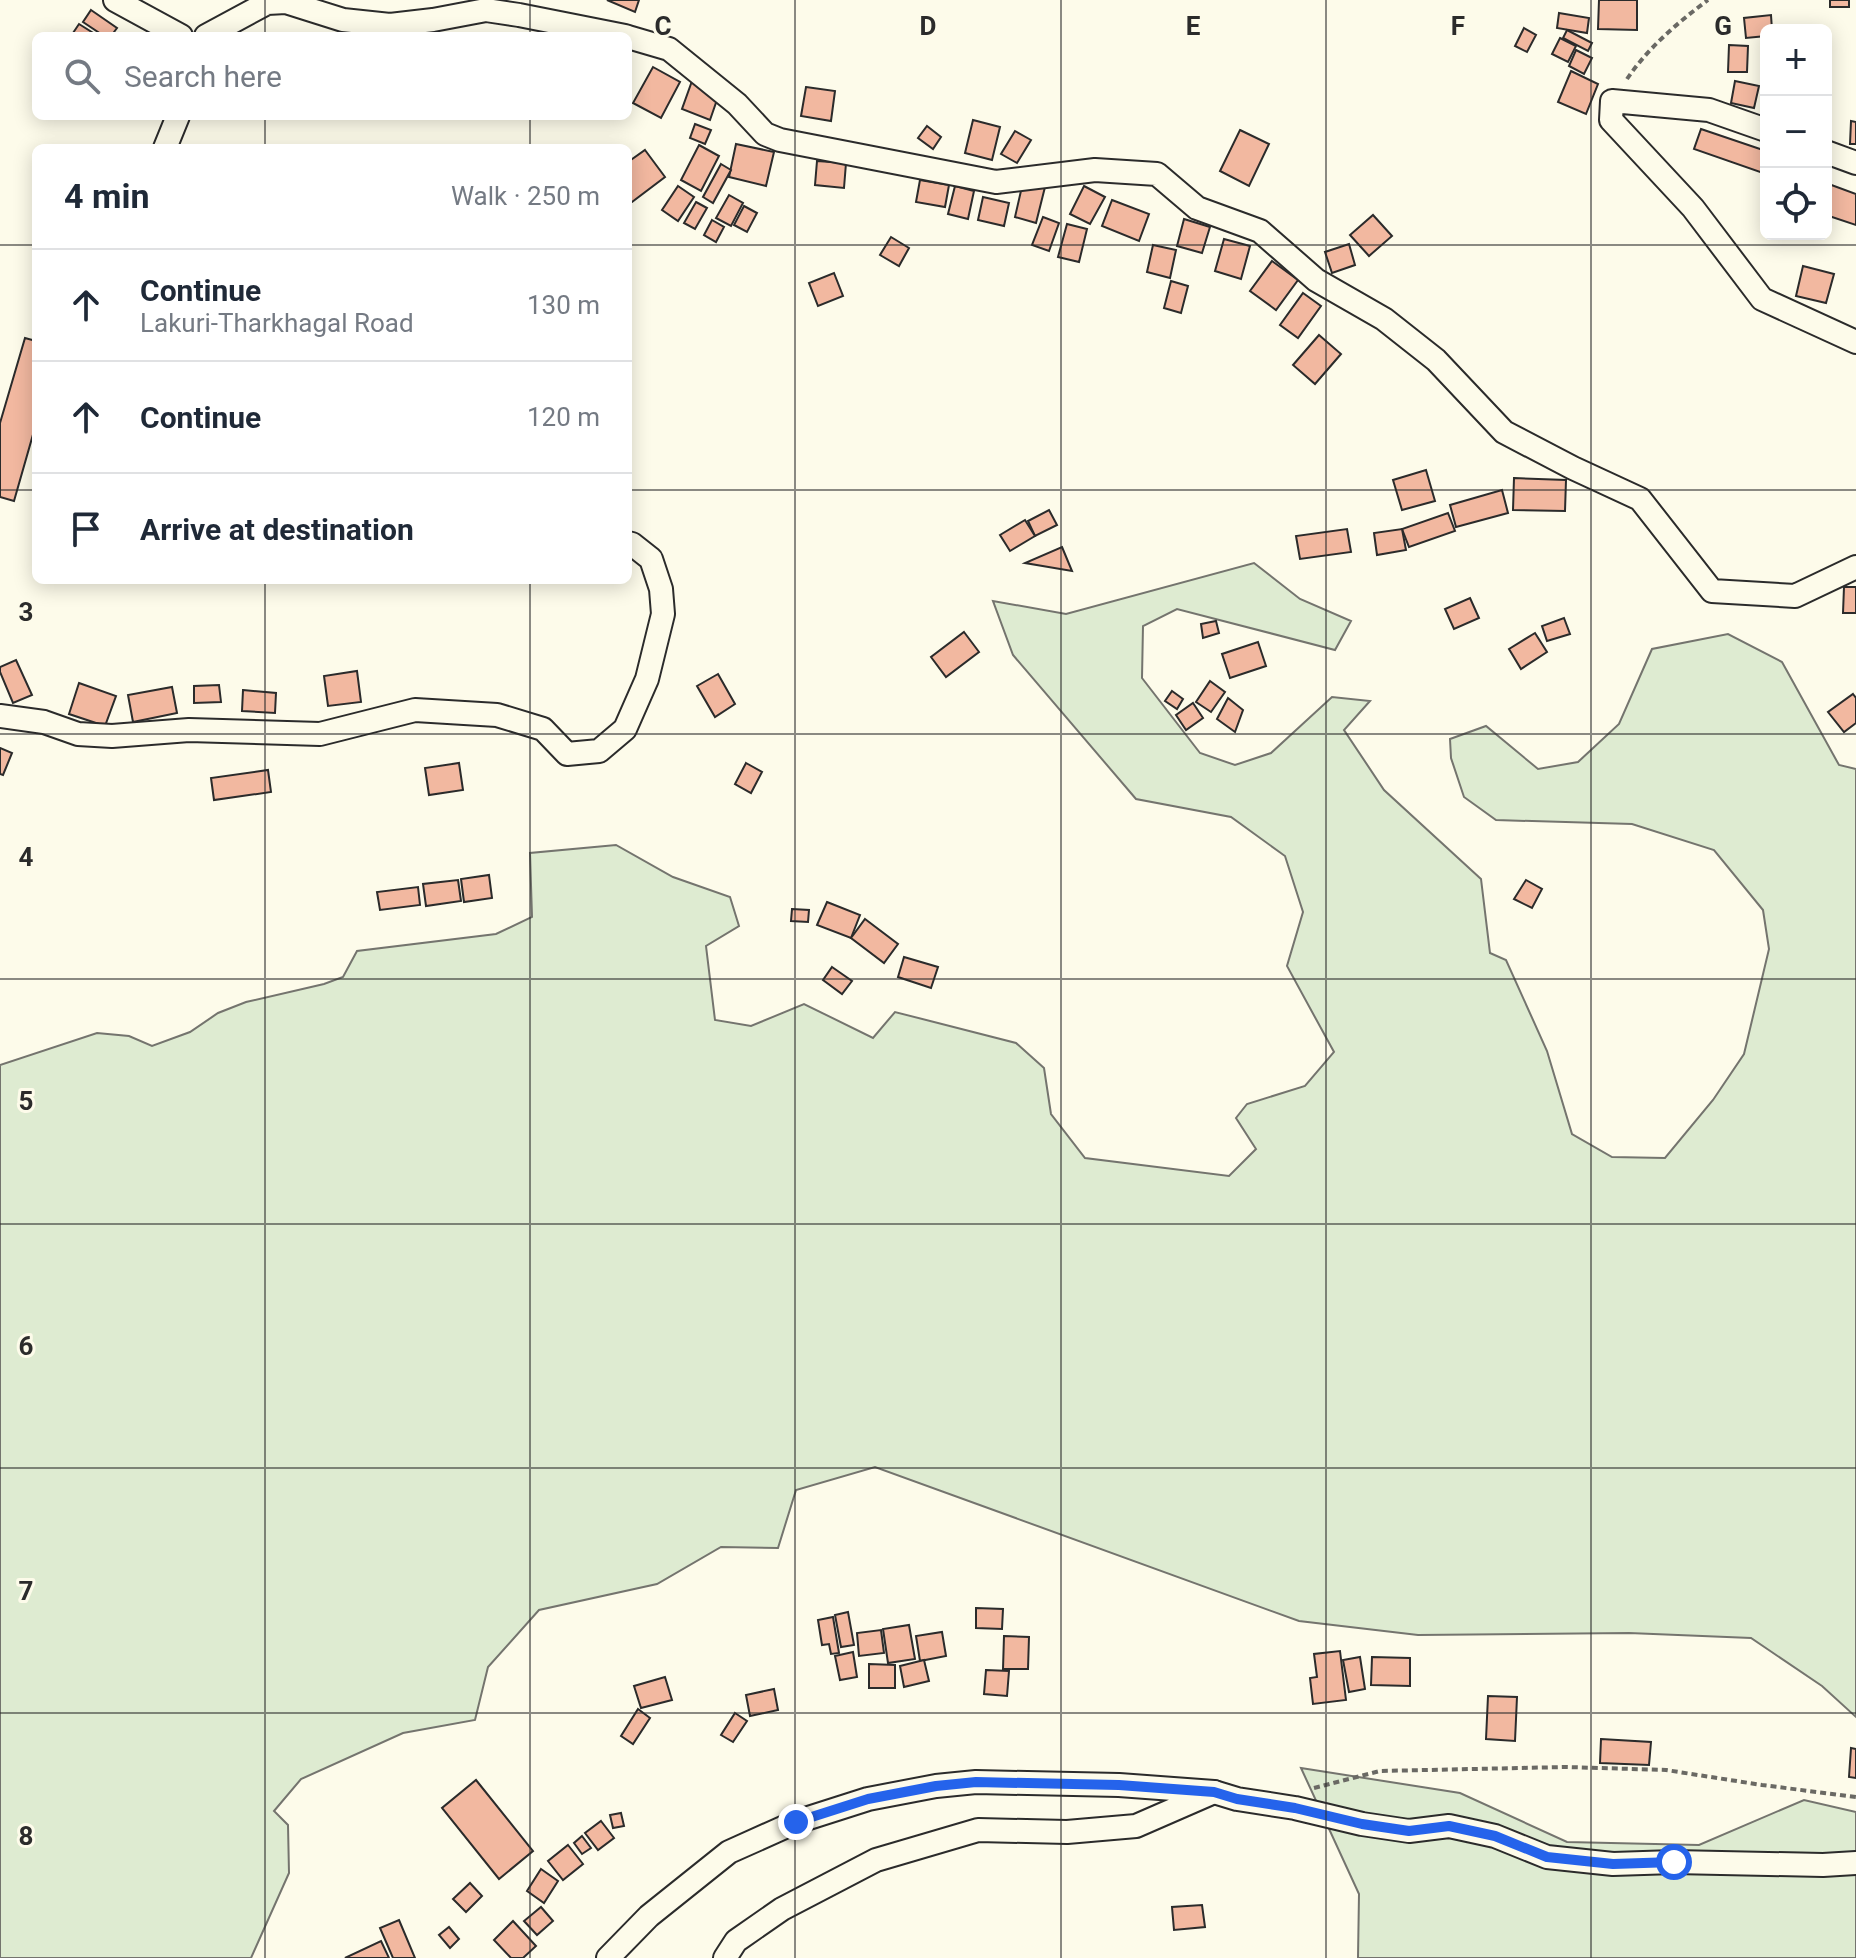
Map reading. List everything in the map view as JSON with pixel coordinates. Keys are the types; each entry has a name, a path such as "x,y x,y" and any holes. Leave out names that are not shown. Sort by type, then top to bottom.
{"street":[{"path":"115,0 174,32"},
{"path":"213,32 267,3 286,2 343,20 390,25 486,10 606,32"},
{"path":"632,38 669,49 737,104 765,134 780,140 996,182 1095,170 1157,174 1197,208 1260,231 1316,280 1384,319 1436,360 1504,432 1640,499 1712,591 1795,596 1856,567"},
{"path":"1760,128 1709,110 1612,101 1611,120 1693,208 1762,299 1856,342"},
{"path":"167,144 176,120"},
{"path":"1832,154 1856,163"},
{"path":"0,716 44,722 78,734 112,736 189,730 320,734 415,710 497,715 543,729 567,754 599,751 625,729 647,679 663,614 661,589 651,559 632,544"},
{"path":"608,1958 649,1916 729,1852 796,1822 868,1799 976,1782 1119,1785 1214,1792 1409,1831 1449,1826 1495,1836 1547,1857 1613,1864 1856,1863"},
{"path":"725,1958 736,1941 782,1909 876,1860 978,1830 1067,1832 1136,1826 1214,1792"}],"path":[{"path":"1612,101 1635,68 1674,25 1708,0"},
{"path":"1305,1790 1380,1771 1566,1767 1666,1770 1856,1797"}],"green space":[{"path":"1254,563 1300,599 1351,621 1335,650 1177,609 1143,626 1142,678 1200,753 1235,765 1271,753 1332,697 1370,701 1344,730 1384,790 1481,879 1490,953 1506,960 1547,1051 1572,1134 1612,1157 1665,1158 1713,1100 1744,1054 1769,949 1763,910 1714,850 1632,824 1496,820 1464,797 1451,758 1450,739 1486,726 1538,769 1578,762 1619,724 1652,649 1728,634 1782,662 1839,765 1856,769 1856,1717 1822,1686 1751,1638 1629,1633 1418,1635 1299,1621 875,1467 796,1490 778,1548 721,1547 657,1584 539,1610 488,1667 475,1720 403,1733 301,1779 274,1811 288,1825 289,1873 251,1958 0,1958 0,1065 97,1033 129,1036 152,1046 190,1032 218,1013 246,1002 343,977 357,951 496,934 532,917 530,853 616,845 673,877 730,897 739,926 706,946 715,1020 751,1026 804,1004 873,1038 895,1012 1016,1043 1044,1068 1051,1114 1085,1158 1229,1176 1256,1149 1236,1118 1247,1104 1305,1086 1334,1052 1287,966 1303,912 1285,856 1231,817 1136,799 1013,655 993,601 1066,614"},
{"path":"1301,1768 1460,1793 1567,1842 1699,1845 1804,1800 1856,1812 1856,1958 1358,1958 1359,1894"}],"building":[{"path":"607,0 639,0 635,12"},
{"path":"1599,0 1637,0 1637,30 1598,29"},
{"path":"1830,0 1849,0 1849,7 1830,7"},
{"path":"91,10 117,28 114,32 98,32 83,22"},
{"path":"1559,13 1589,18 1587,33 1557,28"},
{"path":"1771,15 1772,24 1760,24 1760,37 1746,38 1744,18"},
{"path":"79,24 92,32 74,32"},
{"path":"1524,28 1536,35 1527,52 1515,46"},
{"path":"1567,30 1592,43 1588,51 1563,38"},
{"path":"1560,38 1576,46 1568,62 1552,54"},
{"path":"1729,45 1748,46 1747,72 1728,72"},
{"path":"1576,50 1592,58 1584,74 1569,66"},
{"path":"653,67 680,82 661,118 633,103"},
{"path":"1571,71 1598,84 1586,114 1558,102"},
{"path":"692,81 720,91 710,120 682,109"},
{"path":"1735,81 1759,86 1754,108 1731,103"},
{"path":"806,87 835,91 831,121 801,116"},
{"path":"973,120 1000,127 992,160 965,153"},
{"path":"1851,121 1856,122 1856,144 1850,144"},
{"path":"695,124 711,130 705,144 690,138"},
{"path":"927,126 941,137 933,149 918,138"},
{"path":"1701,129 1760,149 1760,172 1694,149"},
{"path":"1240,130 1269,144 1249,186 1220,171"},
{"path":"1015,131 1031,140 1017,163 1001,154"},
{"path":"736,144 774,152 766,186 729,177"},
{"path":"699,145 719,156 701,191 681,180"},
{"path":"645,150 665,177 632,202 632,159"},
{"path":"817,161 846,163 844,188 815,185"},
{"path":"721,164 731,170 713,203 703,197"},
{"path":"920,180 949,185 945,207 916,202"},
{"path":"1023,182 1045,187 1036,223 1015,217"},
{"path":"1832,185 1856,194 1856,225 1832,217"},
{"path":"678,186 694,197 678,221 662,210"},
{"path":"955,186 974,191 968,219 948,214"},
{"path":"1084,186 1105,197 1090,224 1070,214"},
{"path":"729,195 743,203 731,226 716,218"},
{"path":"983,197 1009,203 1004,226 978,220"},
{"path":"1112,200 1149,214 1139,241 1102,226"},
{"path":"696,202 707,208 695,229 684,223"},
{"path":"744,206 757,213 747,232 734,225"},
{"path":"1373,215 1392,236 1369,256 1350,235"},
{"path":"1043,217 1059,223 1049,251 1032,245"},
{"path":"1184,219 1210,227 1202,253 1177,246"},
{"path":"712,220 724,227 716,242 704,235"},
{"path":"1067,224 1087,229 1079,262 1058,257"},
{"path":"891,237 909,248 899,266 880,255"},
{"path":"1224,239 1250,246 1241,279 1215,271"},
{"path":"1349,244 1355,265 1332,273 1325,252"},
{"path":"1153,245 1176,250 1170,278 1147,272"},
{"path":"1272,261 1298,280 1276,310 1250,291"},
{"path":"1803,266 1834,274 1826,303 1796,296"},
{"path":"834,273 843,296 818,306 809,283"},
{"path":"1171,281 1188,286 1181,313 1164,308"},
{"path":"1303,293 1321,306 1298,338 1280,325"},
{"path":"1319,335 1341,354 1315,384 1293,365"},
{"path":"25,338 32,340 32,438 14,501 0,497 0,423"},
{"path":"1426,470 1435,501 1402,510 1393,480"},
{"path":"1514,478 1566,480 1565,511 1513,510"},
{"path":"1502,490 1508,513 1456,527 1450,505"},
{"path":"1049,510 1057,525 1035,536 1028,521"},
{"path":"1448,513 1455,531 1409,547 1402,529"},
{"path":"1025,520 1035,536 1010,551 1000,535"},
{"path":"1347,529 1351,552 1300,559 1296,536"},
{"path":"1402,529 1406,550 1377,555 1374,533"},
{"path":"1062,547 1072,571 1025,563"},
{"path":"1844,587 1856,587 1856,613 1843,613"},
{"path":"1470,598 1479,618 1454,629 1445,609"},
{"path":"1564,618 1570,634 1547,641 1542,626"},
{"path":"1216,621 1219,633 1203,638 1201,624"},
{"path":"964,632 979,652 946,677 931,657"},
{"path":"1535,633 1547,652 1521,669 1509,649"},
{"path":"1258,642 1266,666 1230,678 1222,654"},
{"path":"16,660 32,695 13,703 0,667"},
{"path":"357,671 361,702 328,706 324,676"},
{"path":"718,674 735,704 715,717 697,686"},
{"path":"1210,681 1225,692 1211,712 1196,702"},
{"path":"79,683 116,696 105,726 69,714"},
{"path":"219,685 221,702 194,703 194,686"},
{"path":"172,687 177,713 133,722 128,695"},
{"path":"243,690 276,693 275,713 242,711"},
{"path":"1172,691 1183,699 1177,709 1165,701"},
{"path":"1853,694 1856,698 1856,723 1844,732 1828,712"},
{"path":"1228,698 1243,710 1235,732 1217,719"},
{"path":"1193,703 1203,718 1186,730 1176,715"},
{"path":"0,748 12,753 3,775 0,774"},
{"path":"459,763 463,790 429,795 425,768"},
{"path":"746,763 762,772 751,793 735,784"},
{"path":"268,770 271,792 214,800 211,778"},
{"path":"489,875 492,898 464,902 461,879"},
{"path":"458,880 461,901 426,906 423,884"},
{"path":"1526,880 1542,889 1532,908 1514,899"},
{"path":"418,887 420,905 380,910 377,892"},
{"path":"827,902 860,915 851,938 817,925"},
{"path":"792,909 809,910 808,922 791,921"},
{"path":"865,919 898,944 884,963 851,938"},
{"path":"904,957 938,967 931,988 898,977"},
{"path":"832,967 852,981 842,994 823,980"},
{"path":"976,1608 1003,1609 1002,1629 976,1628"},
{"path":"848,1612 854,1645 841,1647 835,1615"},
{"path":"833,1617 839,1653 831,1654 829,1644 822,1645 818,1620"},
{"path":"909,1625 915,1659 888,1663 883,1629"},
{"path":"881,1630 884,1653 859,1656 857,1633"},
{"path":"942,1632 946,1656 920,1661 916,1636"},
{"path":"1004,1636 1029,1637 1028,1669 1003,1669"},
{"path":"1340,1651 1346,1700 1313,1704 1310,1678 1317,1677 1314,1654"},
{"path":"853,1652 857,1677 840,1680 835,1656"},
{"path":"1360,1657 1365,1689 1349,1692 1343,1660"},
{"path":"1372,1657 1410,1658 1410,1686 1371,1685"},
{"path":"924,1660 929,1681 904,1687 900,1666"},
{"path":"869,1664 895,1665 895,1688 869,1688"},
{"path":"986,1670 1009,1671 1007,1696 984,1694"},
{"path":"665,1677 672,1700 641,1708 634,1686"},
{"path":"774,1689 778,1710 750,1716 746,1695"},
{"path":"1488,1696 1517,1697 1515,1741 1486,1739"},
{"path":"638,1709 650,1718 633,1744 621,1736"},
{"path":"735,1713 747,1721 733,1742 721,1735"},
{"path":"1601,1739 1651,1742 1649,1765 1600,1763"},
{"path":"1851,1748 1856,1749 1856,1778 1849,1777"},
{"path":"476,1780 533,1851 499,1879 442,1808"},
{"path":"621,1813 624,1826 613,1828 610,1815"},
{"path":"601,1821 614,1838 598,1850 585,1833"},
{"path":"582,1836 591,1848 582,1854 574,1843"},
{"path":"568,1845 583,1864 563,1880 548,1861"},
{"path":"541,1869 558,1881 544,1903 527,1891"},
{"path":"470,1883 482,1896 466,1912 453,1899"},
{"path":"1202,1905 1205,1927 1174,1930 1172,1907"},
{"path":"541,1907 553,1921 537,1935 524,1921"},
{"path":"399,1920 415,1958 393,1958 380,1928"},
{"path":"513,1921 536,1946 523,1958 511,1958 494,1940"},
{"path":"449,1927 459,1939 450,1948 439,1935"},
{"path":"381,1941 389,1958 345,1958"}],"route":[{"path":"796,1822 868,1799 936,1786 976,1782 1119,1785 1214,1792 1409,1831 1449,1826 1495,1836 1547,1857 1613,1864 1674,1862"}]}
